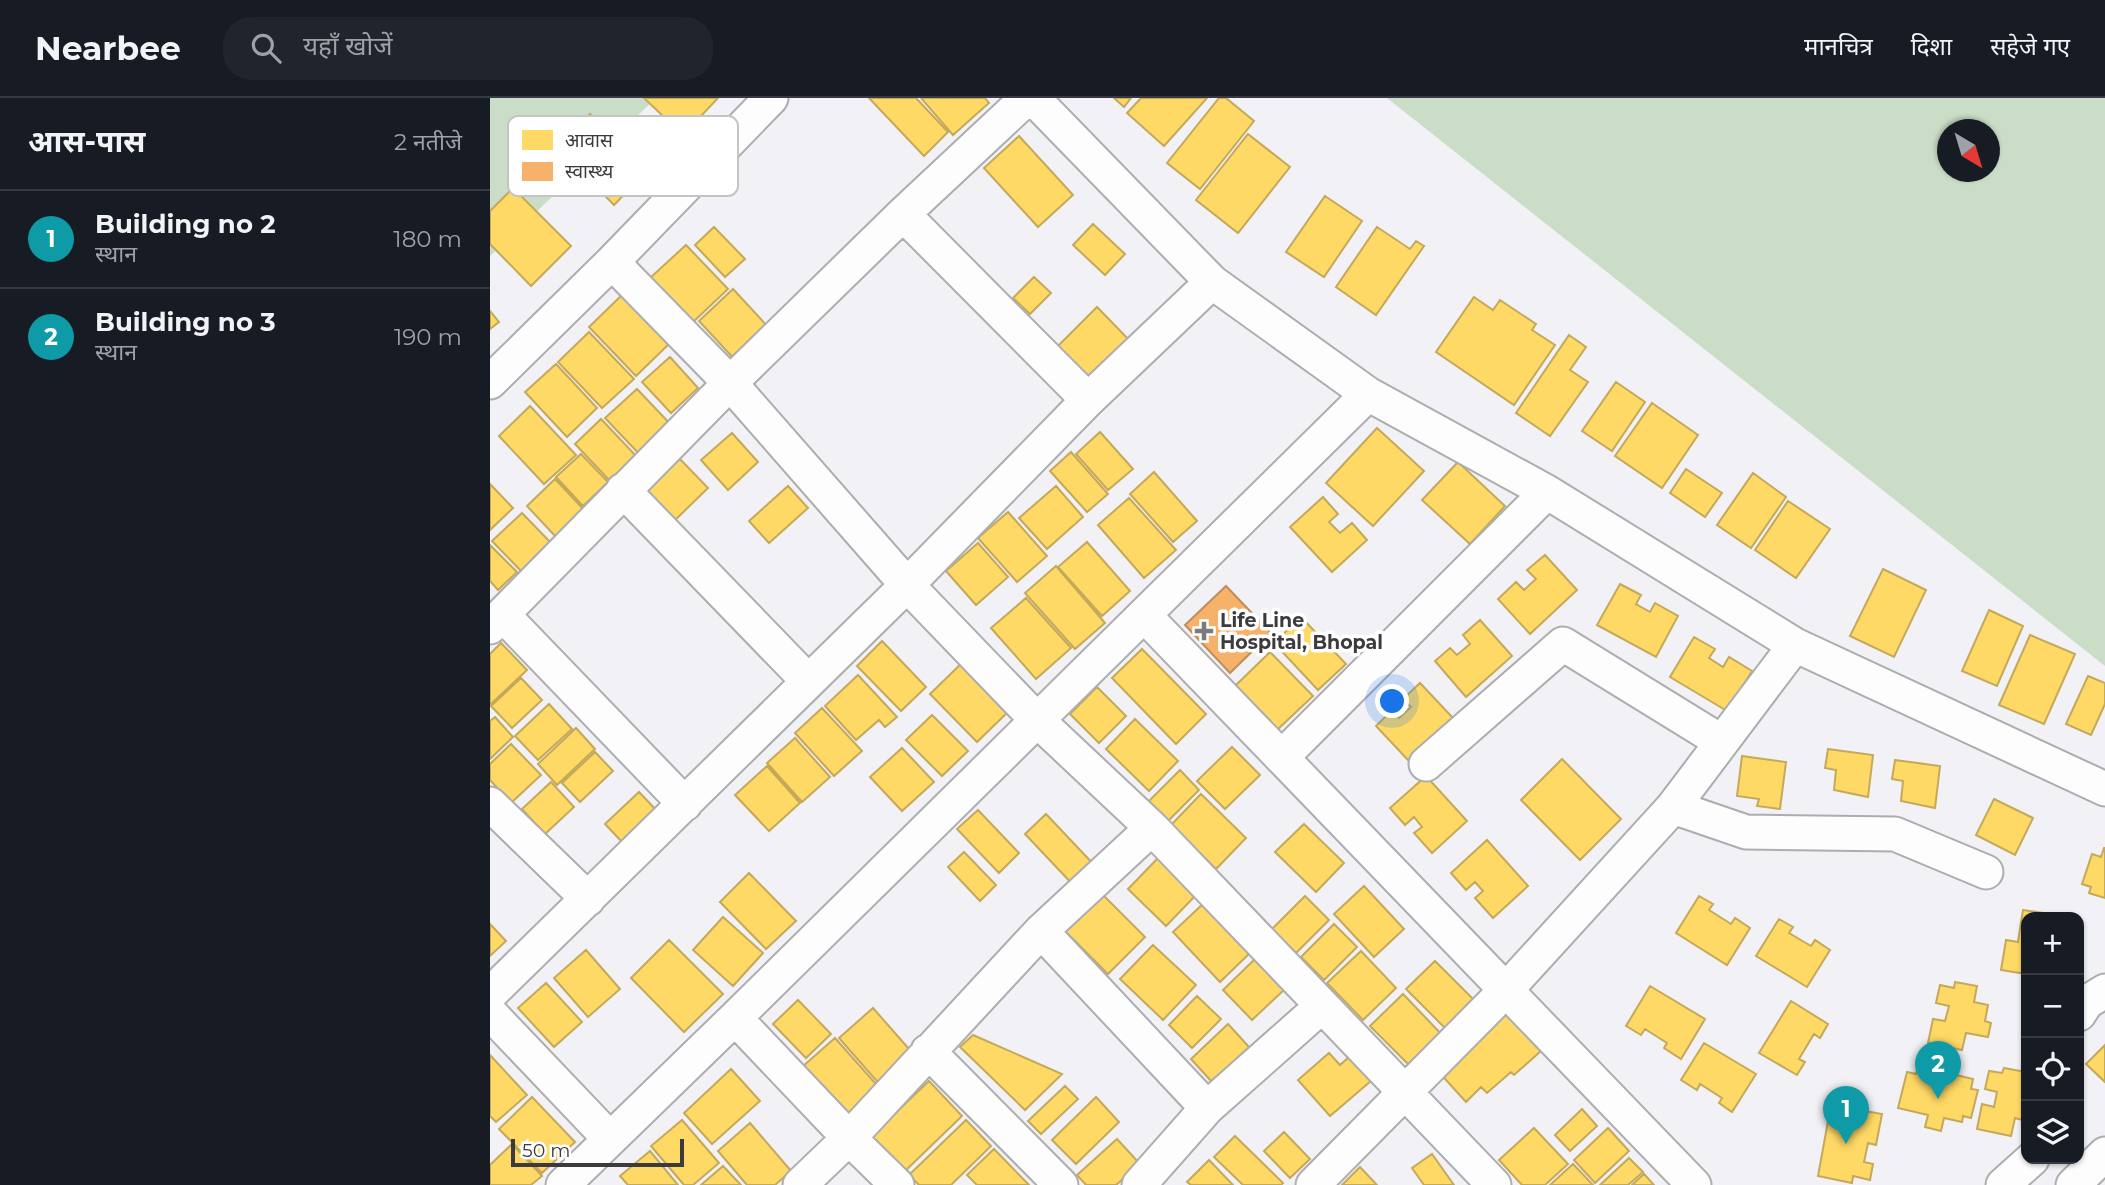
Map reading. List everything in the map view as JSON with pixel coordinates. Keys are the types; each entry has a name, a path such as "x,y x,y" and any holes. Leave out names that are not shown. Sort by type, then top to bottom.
{"street":[{"path":"738,132 771,98"},
{"path":"685,804 496,621 730,383 903,214 1027,98"},
{"path":"1033,98 1212,282 1368,394 1547,492 1796,645 2105,789"},
{"path":"490,382 676,196"},
{"path":"903,214 1088,400"},
{"path":"612,262 730,383 907,585 1036,719 1152,828 1494,1185"},
{"path":"490,994 907,585 1088,400 1212,282"},
{"path":"563,1185 736,1018 1368,394"},
{"path":"623,490 808,681"},
{"path":"1282,757 1547,492"},
{"path":"1144,615 1694,1185"},
{"path":"1426,764 1563,644 1722,742"},
{"path":"1313,1185 1505,991 1673,807 1796,645"},
{"path":"490,804 588,899"},
{"path":"1673,807 1746,832 1895,834 1986,872"},
{"path":"800,1185 849,1138 1041,931 1152,828"},
{"path":"1041,931 1207,1108"},
{"path":"2084,1006 2105,992"},
{"path":"1139,1185 1207,1108 1322,1006"},
{"path":"490,1013 610,1139"},
{"path":"736,1018 897,1185"},
{"path":"928,1051 1061,1185"},
{"path":"2073,1185 2105,1154"},
{"path":"2003,1185 2026,1164"}],"green space":[{"path":"490,98 656,98 637,116 508,116 508,196 553,196 490,256"},
{"path":"1387,98 2105,98 2105,666"}],"building: आवास":[{"path":"644,98 718,98 701,116 663,116"},
{"path":"869,98 916,98 948,132 924,156"},
{"path":"921,98 985,98 989,103 953,135"},
{"path":"1114,98 1131,98 1124,107"},
{"path":"1141,98 1207,98 1164,146 1127,113"},
{"path":"1219,98 1226,98 1254,121 1200,189 1167,163"},
{"path":"1248,134 1290,167 1238,233 1196,200"},
{"path":"1019,136 1073,195 1038,227 984,168"},
{"path":"508,193 508,196 521,196 571,246 531,286 490,244 490,211"},
{"path":"605,196 623,196 614,205"},
{"path":"1325,196 1362,221 1324,277 1286,252"},
{"path":"1093,224 1125,254 1105,275 1073,245"},
{"path":"714,227 745,259 725,277 695,245"},
{"path":"1377,227 1410,249 1416,241 1424,246 1376,315 1336,287"},
{"path":"686,245 728,289 692,323 650,278"},
{"path":"1034,277 1051,293 1030,314 1013,298"},
{"path":"733,289 770,329 737,362 699,321"},
{"path":"622,295 669,344 636,376 589,327"},
{"path":"1474,297 1493,310 1500,300 1536,324 1532,330 1555,345 1514,405 1436,352"},
{"path":"1097,307 1133,344 1094,383 1057,347"},
{"path":"490,311 499,322 490,329"},
{"path":"589,332 634,379 602,408 558,362"},
{"path":"1569,335 1586,347 1570,370 1588,382 1550,436 1516,413"},
{"path":"670,357 698,388 671,413 642,382"},
{"path":"556,364 597,408 567,437 525,392"},
{"path":"1616,382 1645,402 1612,451 1582,431"},
{"path":"637,389 675,429 644,459 605,418"},
{"path":"1652,403 1698,435 1662,488 1615,456"},
{"path":"530,406 576,455 544,484 499,436"},
{"path":"601,419 638,458 612,483 575,444"},
{"path":"1377,428 1424,471 1373,526 1326,483"},
{"path":"1100,432 1133,469 1108,490 1076,454"},
{"path":"732,433 758,462 728,490 701,460"},
{"path":"1071,452 1108,494 1087,512 1050,471"},
{"path":"581,454 608,482 583,506 556,477"},
{"path":"678,457 708,488 672,523 641,493"},
{"path":"1458,462 1505,506 1470,544 1422,500"},
{"path":"1686,469 1722,493 1705,517 1670,493"},
{"path":"1154,472 1197,521 1173,542 1130,494"},
{"path":"1753,473 1786,497 1751,548 1717,525"},
{"path":"555,479 585,511 557,538 527,506"},
{"path":"490,484 513,508 490,530"},
{"path":"788,486 808,508 769,543 749,521"},
{"path":"1056,486 1083,517 1047,549 1019,518"},
{"path":"1323,497 1338,514 1329,522 1340,533 1352,523 1367,540 1332,572 1290,527"},
{"path":"1129,498 1176,550 1144,578 1098,525"},
{"path":"1788,501 1830,529 1796,578 1755,550"},
{"path":"1008,512 1047,556 1017,582 978,538"},
{"path":"522,513 554,546 524,574 492,541"},
{"path":"1087,542 1130,591 1102,616 1058,567"},
{"path":"978,543 1008,577 976,605 946,571"},
{"path":"490,545 517,572 498,590 490,581"},
{"path":"1545,555 1577,590 1530,634 1498,599 1516,582 1524,590 1536,579 1527,570"},
{"path":"1056,566 1105,623 1075,649 1025,593"},
{"path":"1883,569 1926,590 1894,657 1850,636"},
{"path":"1620,584 1641,595 1636,604 1650,612 1655,603 1678,616 1656,657 1597,625"},
{"path":"1026,598 1071,648 1036,679 991,628"},
{"path":"1989,610 2023,626 1997,686 1962,671"},
{"path":"1301,617 1346,664 1318,690 1274,643"},
{"path":"1480,620 1512,656 1466,697 1435,661 1450,648 1457,655 1470,644 1463,635"},
{"path":"2030,635 2075,654 2044,724 1999,705"},
{"path":"1694,637 1715,649 1709,658 1723,667 1729,657 1752,671 1727,711 1670,677"},
{"path":"882,641 926,687 901,711 857,666"},
{"path":"501,643 527,670 490,705 490,654"},
{"path":"1142,649 1206,714 1176,744 1112,678"},
{"path":"1270,652 1313,696 1277,730 1235,686"},
{"path":"965,660 1012,708 977,742 930,694"},
{"path":"858,675 897,717 885,727 879,720 856,740 825,706"},
{"path":"2088,676 2105,683 2105,704 2091,735 2066,724"},
{"path":"521,678 542,700 512,728 491,706"},
{"path":"1420,683 1453,718 1408,760 1376,726 1392,710 1399,718 1411,707 1403,699"},
{"path":"1097,687 1126,716 1099,743 1070,714"},
{"path":"549,704 572,729 538,760 515,736"},
{"path":"822,708 862,751 834,776 795,733"},
{"path":"932,715 968,751 942,776 906,740"},
{"path":"495,717 513,737 490,759 490,721"},
{"path":"1135,719 1178,761 1149,791 1106,749"},
{"path":"576,728 595,749 557,785 538,764"},
{"path":"795,738 830,777 802,802 767,763"},
{"path":"511,744 541,775 511,803 490,780 490,764"},
{"path":"1232,747 1260,775 1225,809 1197,781"},
{"path":"902,748 934,782 902,811 870,777"},
{"path":"1828,749 1873,755 1868,797 1834,790 1836,770 1825,768"},
{"path":"595,752 613,771 580,802 562,783"},
{"path":"1742,756 1786,762 1780,809 1757,806 1759,799 1737,796"},
{"path":"1562,759 1621,819 1580,860 1521,800"},
{"path":"1895,760 1940,766 1935,808 1901,801 1903,781 1892,779"},
{"path":"767,766 800,803 769,831 735,795"},
{"path":"1180,770 1199,790 1168,821 1149,801"},
{"path":"1426,776 1467,821 1432,853 1414,833 1422,827 1414,817 1405,825 1390,808"},
{"path":"551,782 574,807 545,834 522,809"},
{"path":"639,792 658,812 624,844 605,824"},
{"path":"1201,794 1246,838 1216,869 1171,825"},
{"path":"1994,799 2033,818 2015,855 1976,835"},
{"path":"978,810 1019,853 999,873 957,829"},
{"path":"1046,814 1098,869 1077,889 1025,834"},
{"path":"1304,824 1344,863 1316,892 1275,852"},
{"path":"1487,840 1528,886 1493,918 1475,898 1483,891 1475,882 1466,890 1451,873"},
{"path":"2104,848 2105,898 2089,893 2091,887 2082,884 2092,854 2101,857"},
{"path":"964,852 996,885 980,901 948,867"},
{"path":"1159,857 1197,894 1166,926 1128,889"},
{"path":"749,873 796,921 766,949 720,902"},
{"path":"1364,886 1404,929 1374,957 1334,914"},
{"path":"1098,890 1145,937 1108,974 1061,927"},
{"path":"1305,896 1329,920 1296,953 1272,929"},
{"path":"1699,896 1713,904 1709,910 1731,924 1735,918 1750,928 1727,965 1676,933"},
{"path":"1204,903 1251,952 1220,982 1173,932"},
{"path":"723,917 763,953 733,986 693,950"},
{"path":"1779,919 1793,927 1789,933 1811,946 1815,940 1830,950 1807,987 1756,956"},
{"path":"2021,923 2021,973 2001,970 2006,940 2018,942"},
{"path":"490,924 506,941 490,956"},
{"path":"1334,924 1357,947 1324,980 1301,957"},
{"path":"669,940 723,994 684,1032 631,978"},
{"path":"1153,945 1196,985 1163,1020 1120,979"},
{"path":"586,950 620,989 588,1017 554,978"},
{"path":"1361,951 1396,988 1363,1020 1327,983"},
{"path":"1256,958 1285,989 1252,1020 1223,990"},
{"path":"1435,961 1480,1006 1451,1034 1406,989"},
{"path":"1955,982 1977,986 1974,1002 1988,1005 1985,1021 1991,1023 1988,1037 1966,1033 1962,1050 1928,1043 1933,1019 1945,1021 1949,1006 1936,1003 1940,985 1954,988"},
{"path":"546,983 582,1022 554,1047 518,1008"},
{"path":"1650,986 1705,1019 1681,1059 1664,1048 1667,1043 1645,1029 1641,1035 1626,1026"},
{"path":"1403,994 1445,1038 1413,1069 1370,1026"},
{"path":"1197,996 1221,1019 1192,1048 1169,1025"},
{"path":"798,1000 831,1034 806,1058 773,1024"},
{"path":"1791,1001 1828,1024 1820,1038 1814,1034 1799,1059 1805,1062 1797,1075 1759,1053"},
{"path":"1507,1006 1536,1037 1531,1041 1541,1051 1514,1075 1511,1072 1487,1093 1481,1087 1466,1102 1437,1070"},
{"path":"873,1008 916,1057 882,1087 839,1038"},
{"path":"1228,1024 1249,1047 1212,1082 1191,1059"},
{"path":"973,1035 1062,1074 1025,1110 960,1047"},
{"path":"835,1038 883,1092 849,1121 802,1067"},
{"path":"1704,1043 1756,1074 1732,1112 1719,1103 1722,1098 1700,1084 1697,1090 1681,1080"},
{"path":"2105,1045 2105,1082 2086,1064"},
{"path":"1329,1053 1340,1065 1349,1057 1371,1081 1330,1116 1298,1080"},
{"path":"490,1055 527,1095 496,1122 490,1116"},
{"path":"1918,1066 1941,1071 1940,1078 1950,1080 1952,1074 1973,1079 1971,1089 1978,1090 1971,1118 1963,1116 1962,1122 1944,1118 1941,1131 1925,1127 1928,1115 1898,1108 1907,1072 1916,1074"},
{"path":"2004,1068 2021,1071 2021,1120 2015,1118 2011,1136 1977,1129 1982,1104 1994,1107 1997,1092 1985,1089 1989,1071 2002,1073"},
{"path":"731,1069 760,1101 712,1144 684,1113"},
{"path":"929,1081 962,1116 903,1173 869,1138"},
{"path":"1065,1086 1078,1099 1041,1134 1028,1121"},
{"path":"532,1097 575,1142 542,1173 499,1129"},
{"path":"1096,1097 1119,1122 1076,1164 1052,1140"},
{"path":"1831,1105 1882,1114 1876,1145 1868,1143 1864,1162 1873,1164 1870,1180 1853,1176 1852,1183 1818,1176"},
{"path":"1582,1109 1597,1126 1570,1151 1555,1135"},
{"path":"682,1120 719,1163 693,1185 684,1185 651,1146"},
{"path":"966,1120 991,1146 951,1185 919,1185 909,1175"},
{"path":"750,1123 791,1171 775,1185 747,1185 718,1151"},
{"path":"1534,1128 1568,1164 1545,1185 1522,1185 1499,1160"},
{"path":"1608,1128 1629,1151 1595,1183 1574,1160"},
{"path":"1284,1132 1310,1159 1290,1178 1264,1151"},
{"path":"1235,1136 1283,1183 1281,1185 1243,1185 1214,1157"},
{"path":"1117,1139 1140,1164 1116,1185 1086,1185 1077,1175"},
{"path":"512,1144 542,1176 531,1185 490,1185 490,1165"},
{"path":"994,1149 1029,1185 977,1185 967,1175"},
{"path":"650,1151 678,1185 628,1185 620,1176"},
{"path":"1432,1154 1454,1185 1424,1185 1412,1168"},
{"path":"1629,1158 1643,1172 1628,1185 1600,1185"},
{"path":"1209,1160 1233,1185 1191,1185 1187,1182"},
{"path":"1573,1164 1593,1185 1550,1185"},
{"path":"723,1166 741,1185 701,1185"},
{"path":"1360,1167 1377,1185 1342,1185"},
{"path":"1644,1174 1654,1185 1632,1185"}],"building: स्वास्थ्य":[{"path":"1226,586 1271,633 1230,673 1185,625"}],"place":[{"name":"Life Line Hospital, Bhopal","path":"1204,631"},
{"name":"Building no 3","path":"1938,1099"},
{"name":"Building no 2","path":"1846,1144"}]}
